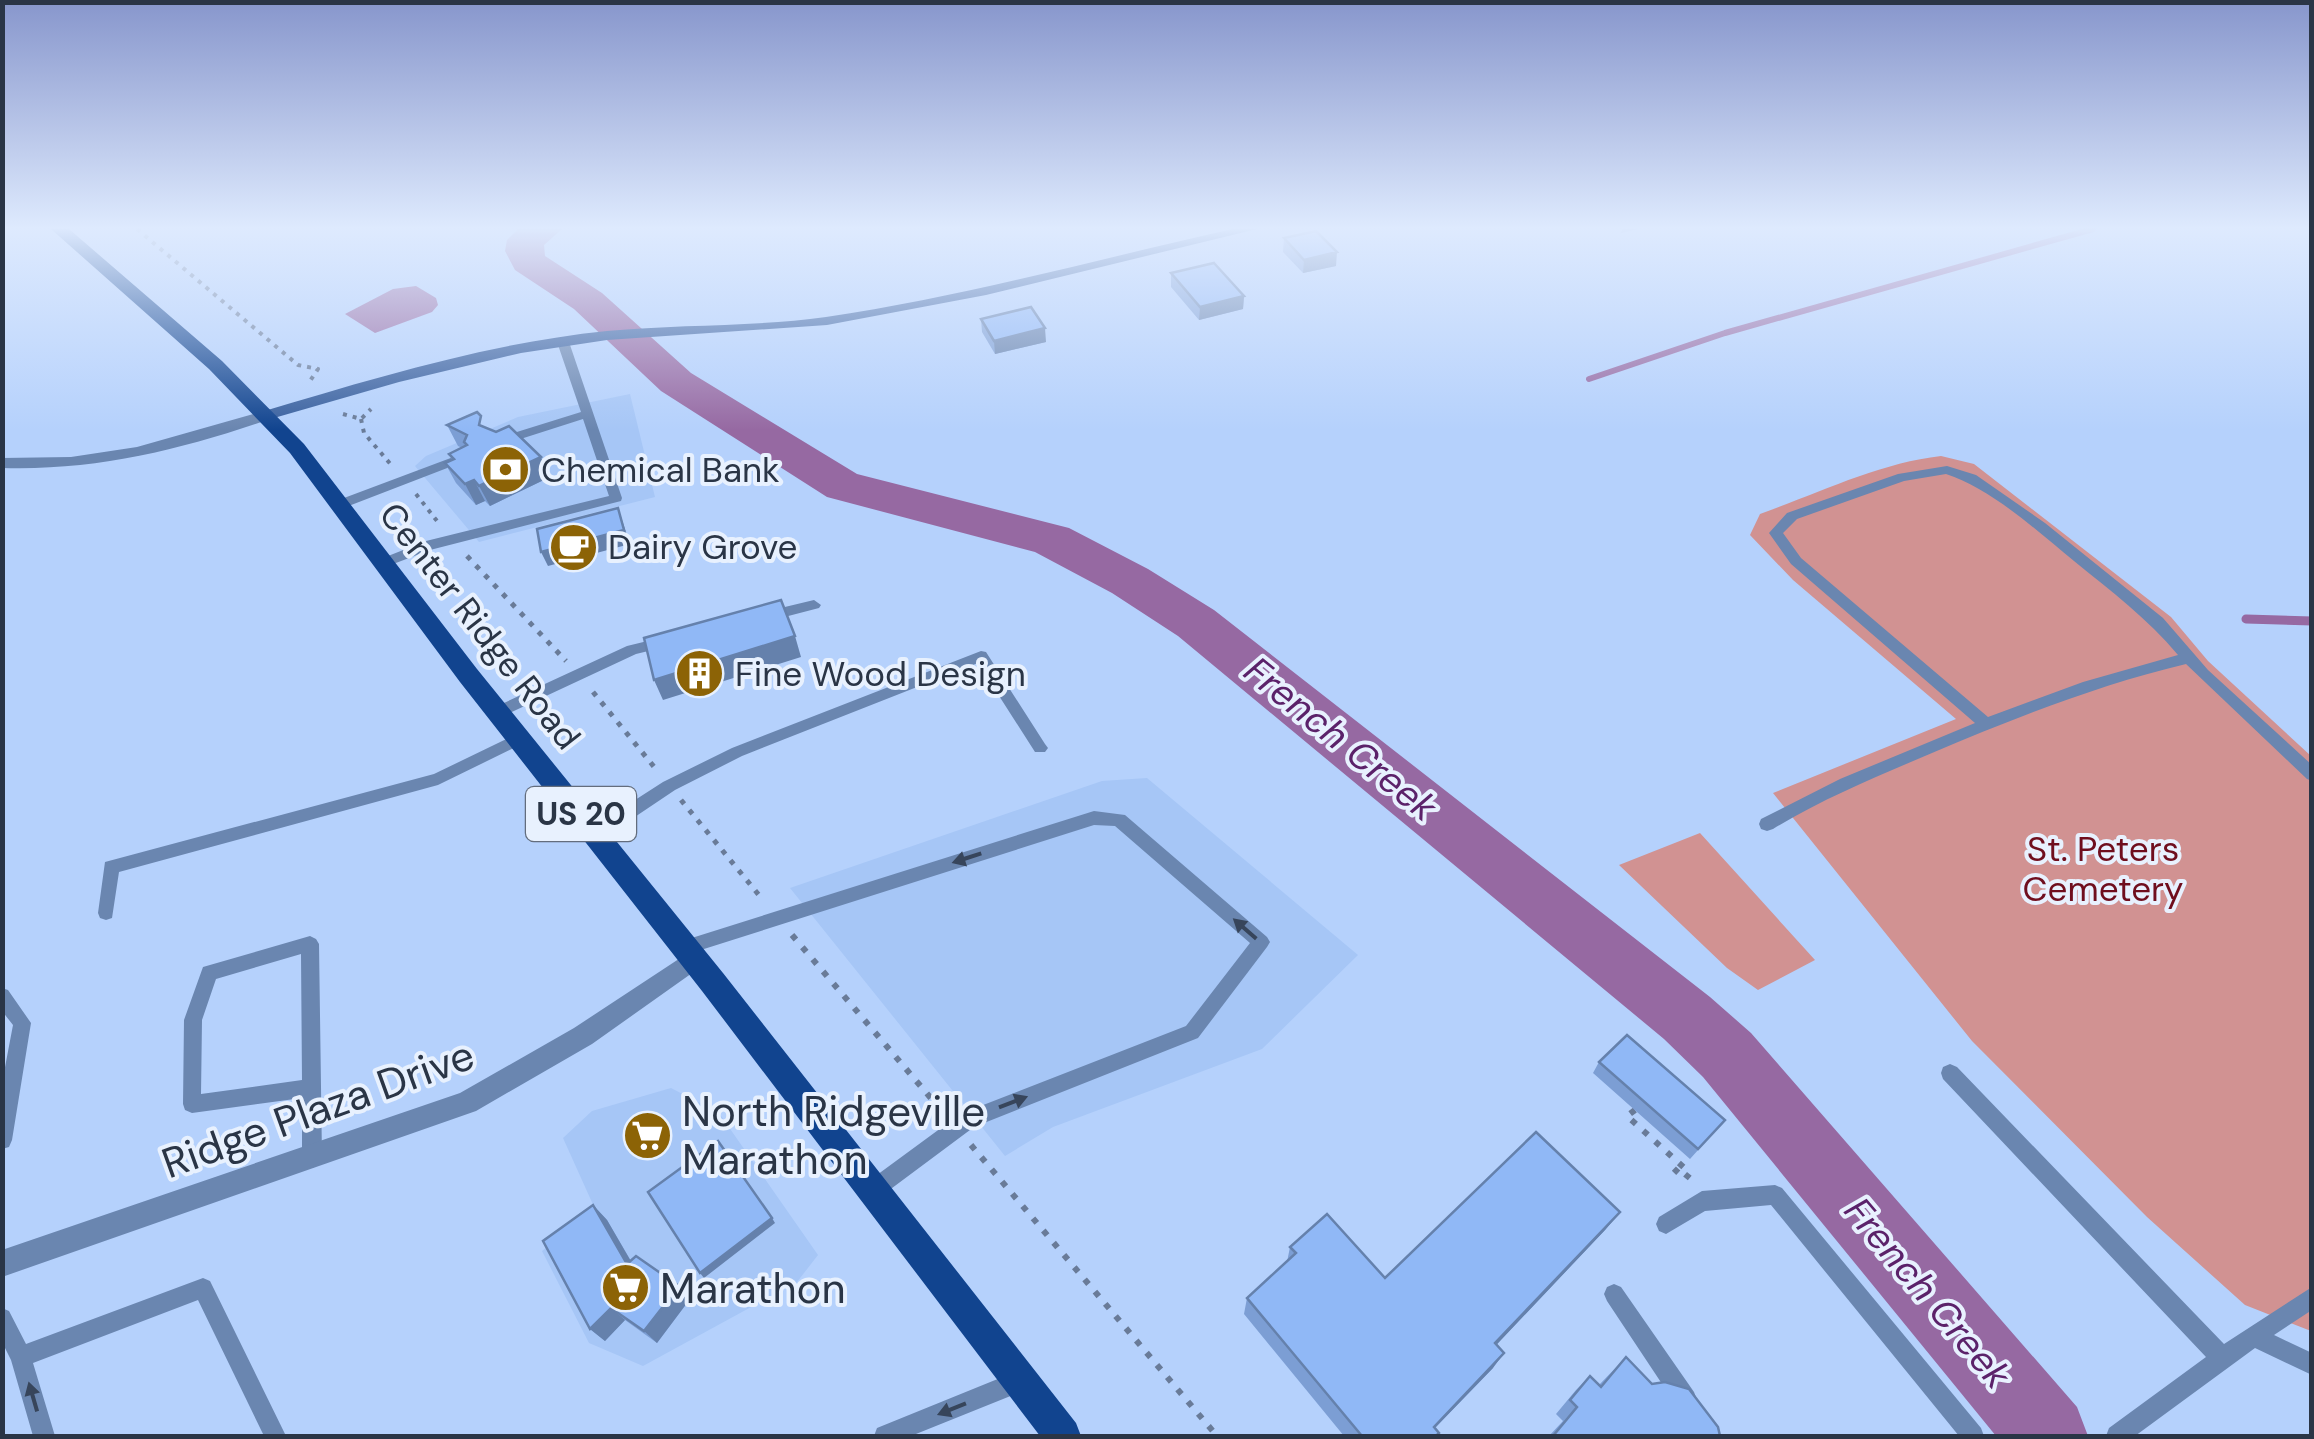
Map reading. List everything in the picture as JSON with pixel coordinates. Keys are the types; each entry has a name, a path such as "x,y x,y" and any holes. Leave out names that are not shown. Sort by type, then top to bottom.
{"main road":[{"name":"Center Ridge Road","path":"140,296 268,415 342,504 498,712 1063,1436"}],"street":[{"path":"2,463 79,464 120,458 429,368 563,342 652,333 750,330 878,312 949,296"},
{"name":"Ridge Plaza Drive","path":"2,1264 417,1123 478,1097 583,1036 689,953"}],"lane":[{"path":"388,561 426,546 616,498 563,342"},
{"path":"496,442 589,413"},
{"path":"342,504 468,456"},
{"path":"1986,724 1796,561 1776,533 1792,516 1902,477 1947,470 1972,478 2040,526 2158,622 2188,658 2312,775"},
{"path":"760,619 814,605"},
{"path":"498,712 632,650 688,636"},
{"path":"596,834 669,786 737,752 981,656 1040,748"},
{"path":"1767,824 1807,798 1986,724 2132,670 2188,658"},
{"path":"106,913 111,867 438,778 522,738"},
{"path":"689,953 1094,818 1108,817 1118,820 1261,942 1192,1032 967,1120 873,1190"},
{"path":"311,1088 192,1104 193,1020 209,973 310,944 312,1158"},
{"path":"2,996 22,1023 2,1140"},
{"path":"1950,1073 2222,1358"},
{"path":"1666,1224 1702,1201 1775,1195 1973,1436"},
{"path":"21,1357 202,1288 275,1436"},
{"path":"1614,1294 1700,1422"},
{"path":"2117,1436 2312,1297"},
{"path":"2,1318 21,1357 44,1436"},
{"path":"2254,1336 2312,1365"},
{"path":"884,1436 1020,1381"}],"path":[{"path":"216,296 298,366 318,370 309,380"},
{"path":"346,418 361,418"},
{"path":"1634,1110 1627,1116 1690,1173 1685,1179 1669,1164"}],"shaded area":[{"path":"379,296 433,296 438,305 432,312 375,333 345,314"},
{"path":"630,394 655,497 479,542 415,466 426,456 518,417"},
{"path":"1147,778 1358,955 1262,1049 1053,1127 1005,1156 790,888 1102,781"},
{"path":"671,1088 719,1113 818,1255 797,1282 643,1366 589,1343 542,1251 595,1209 563,1138 592,1111"}],"green space":[{"name":"St. Peters Cemetery","path":"1941,456 1974,464 2171,617 2208,661 2311,756 2311,1331 2245,1305 2147,1217 1972,1041 1773,793 1956,719 1793,580 1750,535 1760,514 1872,472"},
{"path":"1700,833 1815,960 1758,990 1727,968 1619,865"}],"building":[{"path":"1191,296 1243,296 1200,307"},
{"path":"1031,307 1045,328 994,341 981,319"},
{"path":"477,412 481,416 479,425 496,432 509,426 541,457 479,486 474,480 465,484 445,463 454,459 449,454 467,445 467,435 447,425"},
{"path":"618,508 624,530 541,552 537,529"},
{"path":"781,600 795,636 654,680 644,638"},
{"path":"1627,1035 1725,1120 1698,1149 1599,1062"},
{"path":"1536,1132 1620,1212 1495,1343 1504,1353 1434,1427 1439,1433 1436,1436 1362,1436 1247,1298 1296,1253 1290,1247 1327,1214 1385,1278"},
{"name":"Marathon","path":"718,1141 772,1218 700,1273 648,1192"},
{"name":"Marathon","path":"593,1205 627,1264 636,1256 679,1286 644,1331 611,1308 590,1329 543,1241"},
{"path":"1626,1357 1652,1384 1665,1382 1689,1389 1718,1427 1720,1436 1553,1436 1577,1407 1570,1400 1590,1376 1601,1387"}],"waterway":[{"name":"French Creek","path":"581,296 676,382 843,486 1052,540 1130,581 1196,623 1687,1018 1727,1055 2048,1436"},
{"path":"1589,379 1725,333 1855,296"},
{"path":"2246,619 2312,621"}],"place":[{"name":"Chemical Bank","path":"506,470"},
{"name":"Dairy Grove","path":"573,547"},
{"name":"Fine Wood Design","path":"700,674"},
{"name":"North Ridgeville Marathon","path":"647,1135"},
{"name":"Marathon","path":"625,1288"}]}
